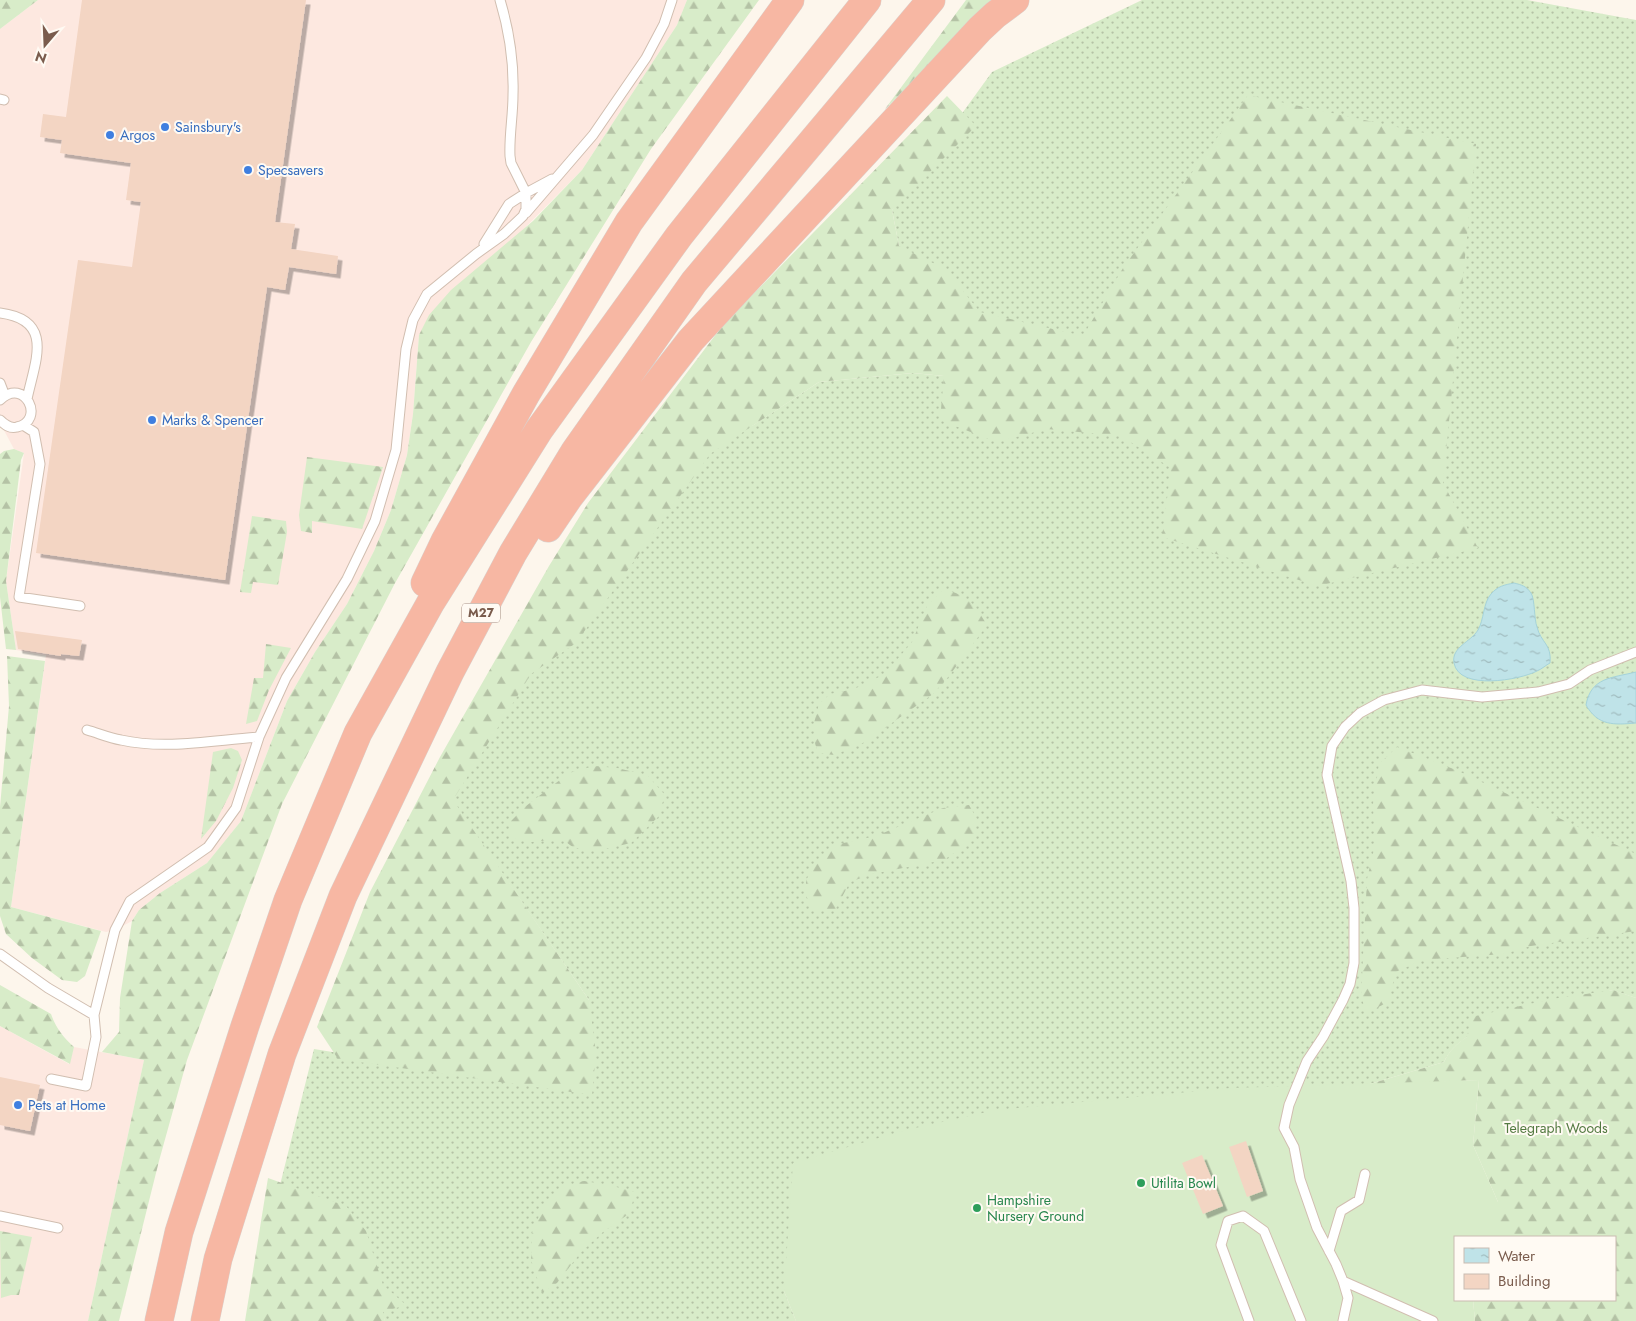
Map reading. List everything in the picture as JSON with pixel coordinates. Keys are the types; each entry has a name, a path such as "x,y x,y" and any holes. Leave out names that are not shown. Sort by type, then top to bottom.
{"highway":[{"path":"159,1321 179,1232 245,1026 288,900 358,733 445,541 526,394 629,222 790,0"},
{"path":"358,733 430,602 538,430 679,236 867,0"},
{"name":"M27","path":"205,1321 218,1259 286,1045 343,896 450,672 514,552 575,450 694,282 931,0"},
{"name":"M27","path":"450,672 569,497 691,340 980,29 1015,0"}],"lane":[{"path":"500,0 508,35 513,76 510,156 511,163 526,193 526,209 523,216"},
{"path":"51,1079 86,1086 96,1037 94,1015 115,930 130,901 208,847 236,808 259,737 286,678 348,578 375,521 396,450 406,349 412,320 427,294 504,234 523,216 593,135 646,58 664,24 672,0"},
{"path":"476,254 493,233 504,211 510,204 526,193 549,182 570,163"},
{"path":"0,313 28,322 35,331 36,354 27,399"},
{"path":"0,382 2,398 9,394 19,394 27,399 30,404 30,416 23,425 15,428 6,426 0,420"},
{"path":"23,425 34,432 40,464 19,597 80,606"},
{"path":"0,434 11,427"},
{"path":"1343,1321 1348,1298 1343,1281 1317,1228 1300,1179 1294,1147 1284,1128 1289,1104 1303,1070 1343,1000 1350,984 1354,963 1354,908 1351,881 1327,775 1332,746 1345,727 1360,712 1384,700 1422,690 1482,697 1538,692 1569,684 1590,670 1636,652"},
{"path":"88,730 120,740 155,743 200,743 259,737"},
{"path":"0,954 48,988 94,1015"},
{"path":"1329,1251 1341,1211 1359,1200 1364,1174"},
{"path":"0,1216 58,1228"},
{"path":"1249,1321 1222,1245 1228,1221 1243,1216 1264,1230 1301,1321"},
{"path":"1343,1281 1433,1321"}],"shaded area":[{"path":"38,0 687,0 677,25 582,170 419,335 413,414 407,455 391,510 374,551 347,604 315,652 287,701 241,821 207,863 160,893 139,910 132,921 115,930 106,932 11,907 46,655 16,650 6,581 24,453 14,449 0,423 0,29"},
{"path":"0,1026 69,1064 74,1047 144,1060 88,1321 0,1321"}],"green space":[{"path":"0,0 38,0 0,29"},
{"path":"687,0 759,0 651,149 531,342 394,585 282,804 187,1060 159,1161 119,1321 88,1321 144,1060 102,1052 119,1032 120,998 132,921 139,910 160,893 207,863 241,821 287,701 315,652 347,604 374,551 391,510 407,455 413,414 419,335 429,315 451,290 533,221 582,170 677,25"},
{"path":"966,0 999,0 885,109"},
{"path":"1142,0 1527,0 1636,20 1636,998 1612,990 1467,1037 1448,1054 1444,1062 1363,1086 784,1291 796,1321 385,1321 382,1312 276,1201 314,1049 592,1094 589,1000 452,800 696,406 752,426 819,382 913,373 944,376 899,246 892,210 992,72"},
{"path":"1248,95 1476,144 1443,483 1478,548 1318,586 1162,537 1171,468 1121,436 1047,429 996,442 940,420 944,376 913,373 819,382 710,454 576,643 531,674 453,800 589,1000 596,1053 592,1095 338,1059 317,1027 370,892 440,757 549,566 588,503 723,325 947,96 976,126 892,210 899,246 945,269 980,312 1083,336 1123,268"},
{"path":"14,449 24,453 21,460 6,581 16,650 6,649 0,597 0,454"},
{"path":"307,457 383,467 362,529 312,521 312,533 301,531 299,515"},
{"path":"252,516 286,521 287,532 278,585 253,582 251,593 240,592"},
{"path":"944,589 959,594 970,601 987,625 949,676 933,694 865,742 834,755 818,753 814,740 814,723 819,704 830,694 854,689 885,674 912,642 927,606"},
{"path":"266,644 291,648 269,690 257,721 246,724 254,678 263,678"},
{"path":"7,656 45,661 11,907 101,931 85,976 77,982 62,980 32,958 6,934 0,916 0,807 9,706"},
{"path":"1397,747 1456,770 1636,854 1636,931 1531,946 1503,954 1422,960 1396,972 1388,1002 1367,1013 1361,997 1367,879 1375,845 1373,804 1379,764"},
{"path":"231,748 238,751 242,760 233,788 216,821 201,839 213,752"},
{"path":"594,766 617,768 647,775 665,795 658,817 631,843 600,850 574,848 562,839 531,842 511,838 511,821 526,806 569,773"},
{"path":"969,805 978,821 971,841 944,860 872,874 850,882 835,910 811,911 806,894 806,880 819,859 839,844 876,836 943,808"},
{"path":"0,985 51,1014 60,1032 74,1047 70,1064 0,1026"},
{"name":"Telegraph Woods","path":"1613,990 1636,998 1636,1321 1475,1321 1473,1301 1616,1301 1616,1236 1498,1236 1498,1202 1473,1145 1479,1080 1363,1086 1444,1062 1448,1054 1467,1037 1471,1017 1552,999"},
{"name":"Utilita Bowl","path":"1479,1080 1473,1145 1498,1202 1498,1236 1454,1236 1454,1301 1473,1301 1475,1321 796,1321 784,1291 793,1163 906,1130 996,1110 1231,1088"},
{"path":"268,1178 346,1206 366,1231 383,1285 406,1305 383,1312 385,1321 245,1321"},
{"path":"584,1181 635,1192 630,1213 603,1232 581,1252 557,1283 542,1293 531,1260 532,1232 544,1205 561,1187"},
{"path":"0,1231 32,1237 19,1295 1,1298"}],"water":[{"path":"1514,583 1524,586 1531,593 1536,623 1548,647 1550,663 1529,674 1505,680 1478,680 1458,672 1454,663 1455,653 1478,630 1488,598 1501,586"},
{"path":"1636,672 1636,723 1607,723 1591,712 1586,705 1593,689 1598,684 1604,680"}],"building":[{"path":"82,0 306,0 275,222 295,224 291,249 338,256 336,274 289,267 285,290 267,287 225,580 36,553 78,260 132,267 141,202 126,200 131,163 60,153 62,140 40,137 43,114 66,117"},
{"path":"15,631 82,640 79,656 61,654 61,656 18,649"},
{"name":"Pets at Home","path":"0,1077 40,1085 30,1131 0,1125"},
{"path":"1246,1141 1263,1191 1247,1197 1229,1147"},
{"path":"1202,1155 1223,1206 1203,1214 1182,1163"}],"place":[{"name":"Sainsbury's","path":"165,127"},
{"name":"Argos","path":"110,135"},
{"name":"Specsavers","path":"248,170"},
{"name":"Marks & Spencer","path":"152,420"},
{"name":"Pets at Home","path":"18,1105"},
{"name":"Utilita Bowl","path":"1141,1183"},
{"name":"Hampshire Nursery Ground","path":"977,1208"}]}
